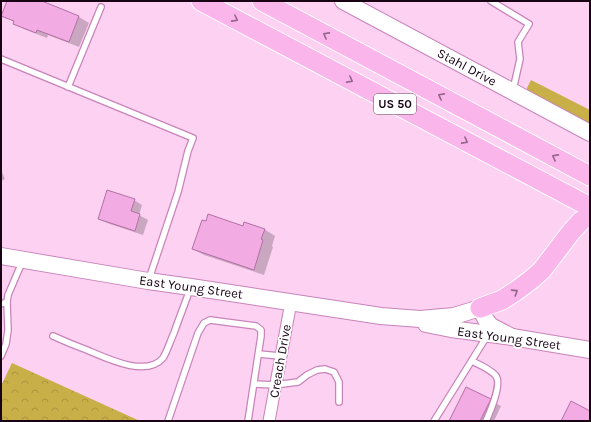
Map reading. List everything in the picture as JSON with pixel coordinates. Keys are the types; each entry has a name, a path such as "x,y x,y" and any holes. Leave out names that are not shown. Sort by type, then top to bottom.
{"highway":[{"name":"US 50","path":"201,1 590,207"},
{"name":"US 50","path":"262,1 590,176"},
{"path":"480,308 502,300 532,279 542,270 581,221 590,216"}],"main road":[{"name":"Stahl Drive","path":"343,1 590,133"},
{"name":"East Young Street","path":"1,256 148,281 381,316 451,329 512,337 590,350"},
{"name":"East Young Street","path":"381,316 420,319 454,316 480,308"},
{"path":"480,308 491,326 512,337"}],"street":[{"name":"Creach Drive","path":"269,421 291,302"}],"lane":[{"path":"491,1 529,24 518,42 520,60 513,92"},
{"path":"68,87 101,7"},
{"path":"1,59 193,138 178,192 148,281"},
{"path":"1,356 6,344 8,330 4,303 23,260"},
{"path":"53,336 110,360 130,366 149,366 162,358 170,343 191,287"},
{"path":"168,421 198,332 204,323 210,320 256,326 262,330 248,421"},
{"path":"434,421 489,334"},
{"path":"259,354 280,356"},
{"path":"472,361 484,367 496,376 498,382 493,404 486,421"},
{"path":"254,384 275,385 298,382 307,374 316,370 325,370 334,372 339,382 339,402"}],"green space":[{"path":"531,80 590,110 590,124 526,94"},
{"path":"12,363 140,421 1,421 1,386"}],"building":[{"path":"7,1 42,1 79,16 69,42 37,30 36,33 13,24 14,21 1,16"},
{"path":"107,190 135,199 131,211 140,214 135,231 98,219"},
{"path":"208,214 243,226 244,222 265,229 261,239 263,240 254,270 192,249 202,220 206,221"},
{"path":"466,387 491,399 480,421 449,421"},
{"path":"571,401 590,411 590,421 561,421"}]}
